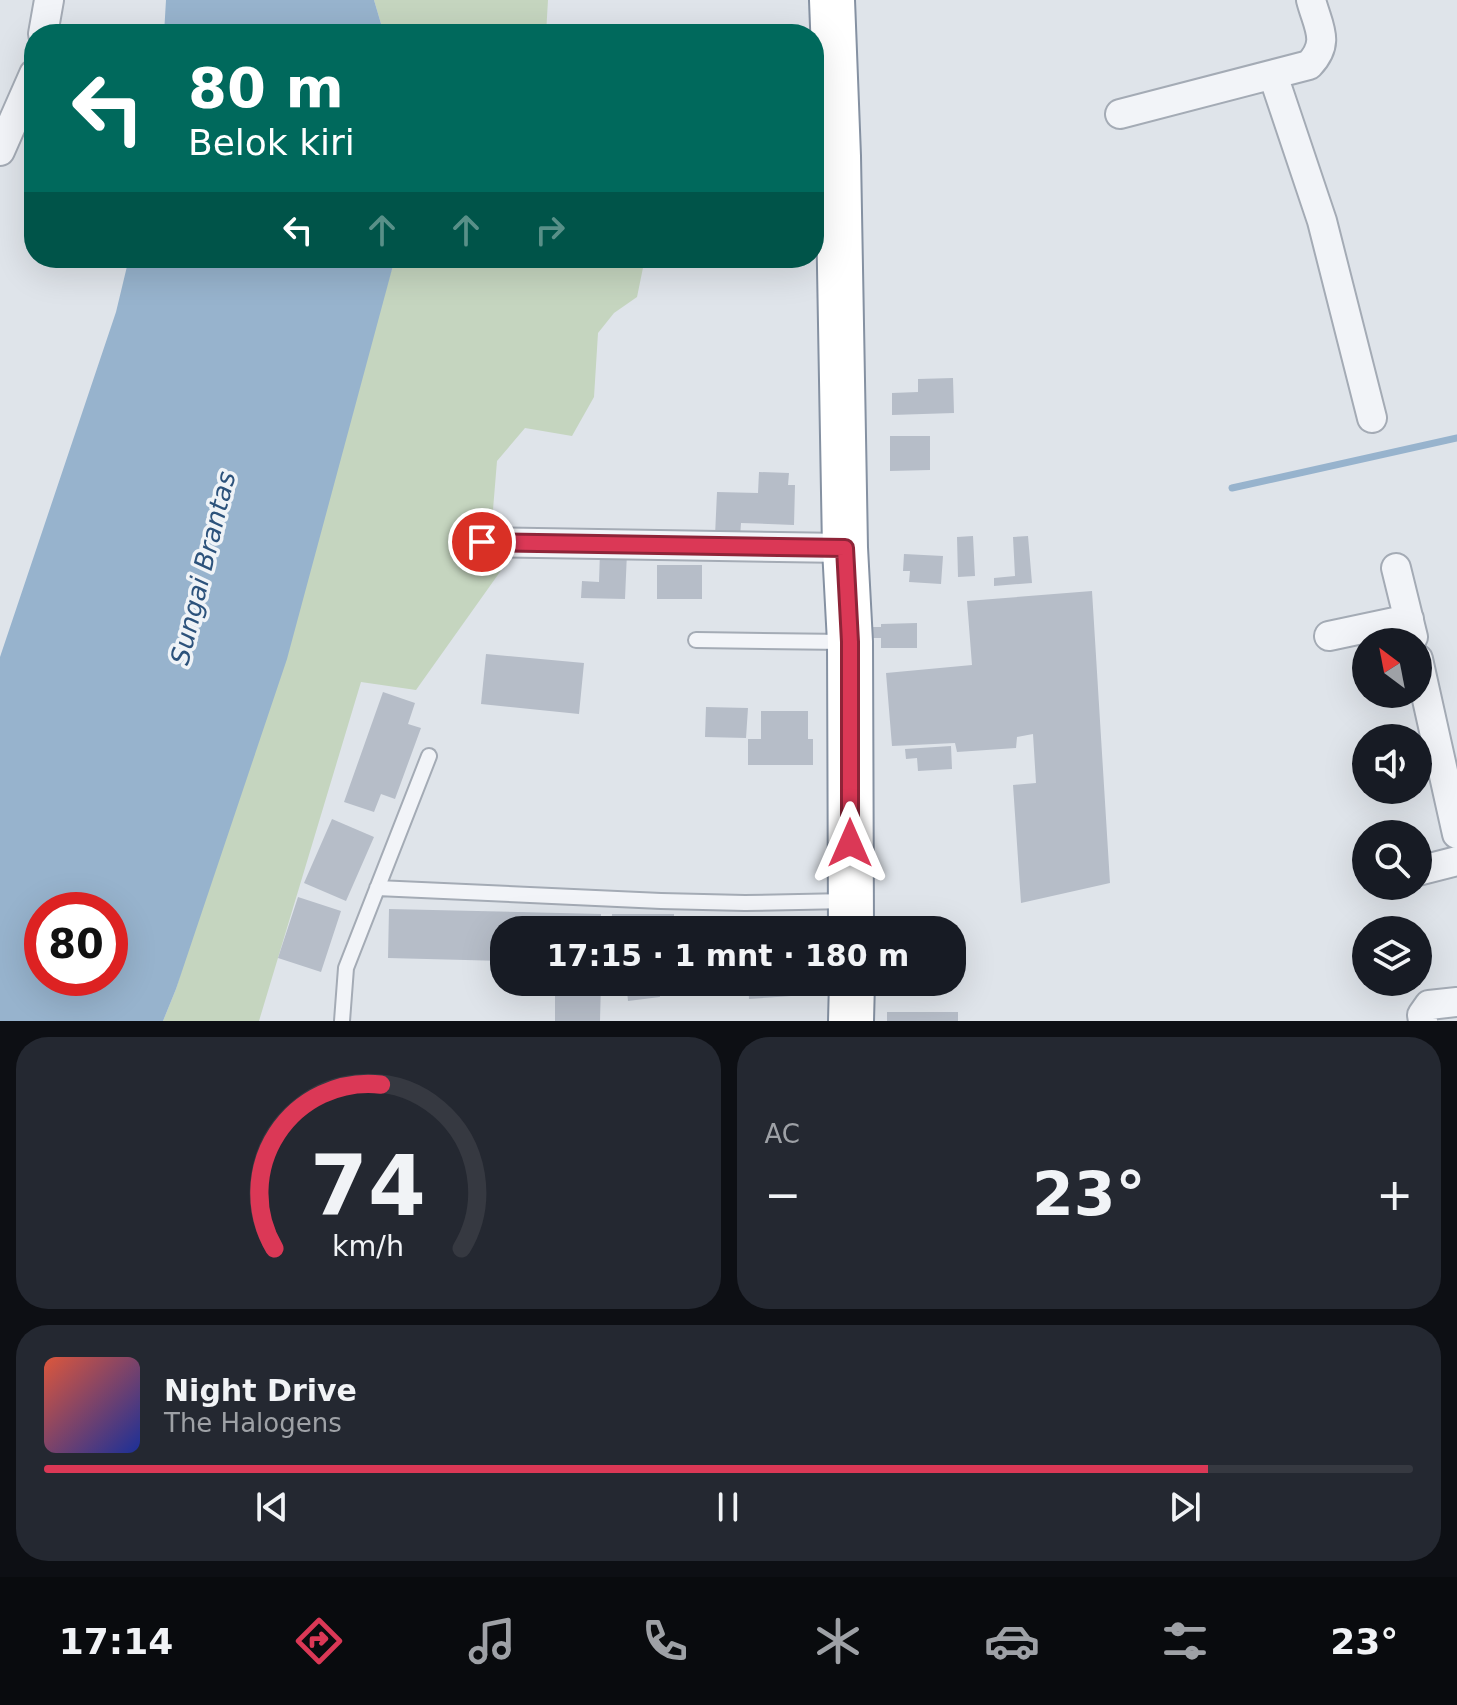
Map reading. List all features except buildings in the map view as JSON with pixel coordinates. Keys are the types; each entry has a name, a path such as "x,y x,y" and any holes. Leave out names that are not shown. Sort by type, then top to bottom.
{"highway":[{"path":"832,0 838,156 831,210 850,642 851,915"},
{"path":"851,1021 852,996"}],"street":[{"path":"45,24 49,0"},
{"path":"1120,114 1309,65 1321,53 1323,44 1311,0"},
{"path":"1273,75 1322,221 1372,418"},
{"path":"0,151 24,97"},
{"path":"482,542 845,548"},
{"path":"1396,568 1410,628"},
{"path":"1329,636 1352,635"},
{"path":"1432,757 1457,834"},
{"path":"1432,867 1457,861"},
{"path":"1423,1021 1422,1015 1429,1005 1457,1002"}],"lane":[{"path":"696,640 850,642"},
{"path":"342,1021 346,968 429,756"},
{"path":"377,888 675,902 851,915"}],"green space":[{"path":"374,0 548,0 547,24 381,24"},
{"path":"392,268 643,268 637,297 614,313 598,333 594,397 572,436 525,428 497,461 492,522 507,562 416,690 361,682 259,1021 163,1021 176,989"}],"water":[{"path":"166,0 374,0 381,24 165,24"},
{"name":"Sungai Brantas","path":"127,268 392,268 287,659 163,1021 0,1021 0,657 116,312"}],"waterway":[{"path":"1232,488 1457,438"}],"route":[{"path":"482,542 845,548 850,642 850,843"}]}
